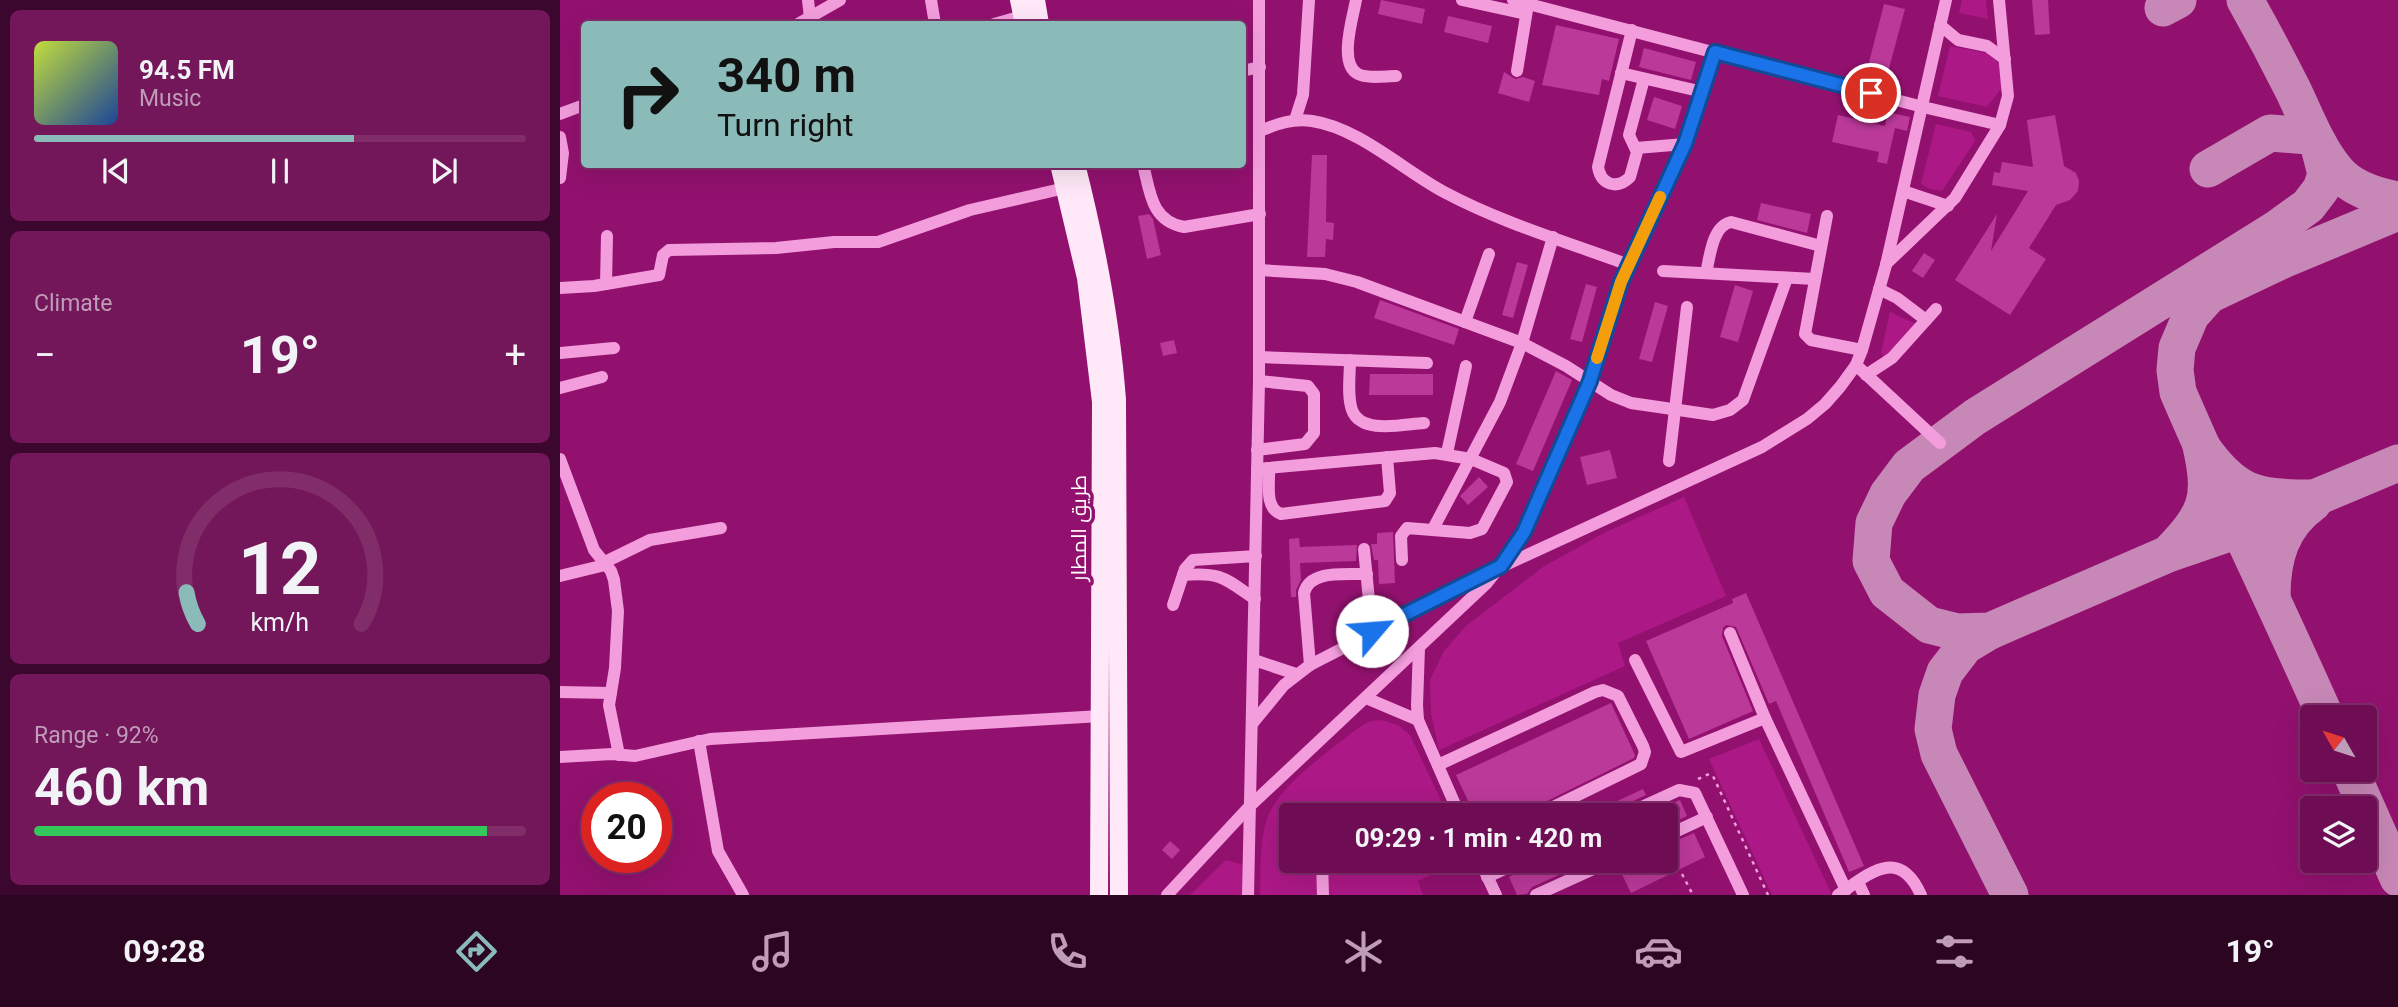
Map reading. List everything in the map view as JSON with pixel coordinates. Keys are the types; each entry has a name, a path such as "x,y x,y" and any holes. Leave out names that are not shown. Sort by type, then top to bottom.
{"main road":[{"path":"1036,0 1040,21"},
{"name":"طريق المطار","path":"1060,168 1086,278 1101,402 1099,895"},
{"name":"طريق المطار","path":"1077,168 1102,273 1117,400 1119,895"}],"street":[{"path":"804,21 808,0"},
{"path":"804,21 840,0"},
{"path":"931,0 934,21"},
{"path":"1259,0 1257,450 1270,507 1281,514 1381,503 1390,492 1387,457"},
{"path":"1295,120 1303,95 1309,0"},
{"path":"1356,0 1347,53 1349,66 1360,75 1396,76"},
{"path":"1462,0 1527,9 1632,30 2000,125"},
{"path":"1513,0 1527,9"},
{"path":"1252,724 1296,674 1310,665 1501,566 1762,447 1807,419 1825,404 1856,365 1862,350 1886,265 1946,0"},
{"path":"1886,265 1948,206 1962,189 2000,125 2008,96 1999,0"},
{"path":"1517,71 1527,9"},
{"path":"1003,21 1021,14"},
{"path":"1940,25 1958,40 1987,46 2006,59"},
{"path":"1632,30 1598,167 1603,181 1618,185 1625,183 1630,177 1637,155 1629,135 1644,79"},
{"path":"1987,46 2004,38"},
{"path":"1936,47 1958,40"},
{"path":"1167,895 1249,807 1486,584 1501,566 1533,516 1590,381 1621,282 1685,144 1715,52"},
{"path":"1246,70 1260,67"},
{"path":"1621,73 1703,92"},
{"path":"560,114 581,106"},
{"path":"1260,131 1295,120 1314,121 1351,136 1443,191 1482,210 1629,265"},
{"path":"560,136 563,153 560,178"},
{"path":"1636,148 1685,144"},
{"path":"1144,168 1153,204 1164,220 1174,226 1184,227 1259,214"},
{"path":"560,288 659,275 663,255 669,250 878,242 970,210 1065,188"},
{"path":"1903,191 1948,206"},
{"path":"1827,216 1805,334 1811,340 1862,350"},
{"path":"1706,273 1717,232 1726,223 1731,222 1821,246"},
{"path":"606,284 607,236"},
{"path":"1433,529 1500,402 1522,343 1553,237"},
{"path":"1465,322 1489,254"},
{"path":"1259,270 1341,277 1522,343 1619,399 1713,415 1730,411 1743,400 1787,278"},
{"path":"1663,271 1814,279"},
{"path":"1879,289 1897,298 1926,320"},
{"path":"1668,461 1687,307"},
{"path":"1866,375 1892,358 1936,309"},
{"path":"560,353 614,348"},
{"path":"1259,357 1427,363"},
{"path":"1350,360 1351,407 1361,422 1373,426 1424,423"},
{"path":"1856,365 1940,443"},
{"path":"1447,453 1466,366"},
{"path":"560,388 602,377"},
{"path":"1257,450 1305,444 1314,433 1314,394 1308,386 1259,381"},
{"path":"1263,468 1447,453 1471,459 1500,471 1506,477 1507,482 1486,525 1470,533 1410,527 1401,537 1402,560"},
{"path":"560,459 594,550 611,571 614,580 617,605 615,668 609,705 619,755"},
{"path":"1248,895 1256,556 1263,468"},
{"path":"560,576 604,564 650,540 721,528"},
{"path":"1364,549 1372,631"},
{"path":"1173,604 1182,575 1193,560 1256,556"},
{"path":"1213,574 1214,558"},
{"path":"1182,575 1213,574 1255,599"},
{"path":"1310,665 1304,593 1308,583 1317,577 1367,574"},
{"path":"1730,633 1842,892 1877,871 1893,867 1909,873 1921,895"},
{"path":"1419,648 1416,705 1418,720 1454,803"},
{"path":"1254,660 1296,674"},
{"path":"1635,660 1677,750 1681,752 1765,718"},
{"path":"1438,765 1595,692 1603,690 1618,696 1643,746 1645,752 1641,764 1562,803"},
{"path":"560,692 611,693"},
{"path":"1366,698 1418,720"},
{"path":"560,757 635,756 699,741 1101,716"},
{"path":"699,741 718,851 743,895"},
{"path":"1650,803 1679,790 1695,793 1743,895"},
{"path":"1678,830 1707,817"},
{"path":"1322,873 1322,895"},
{"path":"1485,873 1496,895"},
{"path":"1487,877 1496,873"},
{"path":"1536,895 1585,873"},
{"path":"1858,882 1864,895"}],"path":[{"path":"1679,790 1709,774 1713,776 1768,895"},
{"path":"1682,874 1693,895"}],"shaded area":[{"path":"1962,0 1986,0 1988,19 1959,13"},
{"path":"1950,46 1996,55 2005,84 1987,107 1938,96"},
{"path":"1936,124 1971,132 1975,141 1942,191 1921,184"},
{"path":"1890,312 1916,324 1885,358 1881,353"},
{"path":"1684,497 1726,596 1618,643 1625,666 1439,750 1431,714 1430,680 1444,651 1466,626 1543,567 1604,533"},
{"path":"1382,720 1398,725 1410,735 1442,803 1279,803 1279,873 1430,873 1418,881 1423,895 1260,895 1263,837 1273,806 1282,793 1320,758 1370,721"},
{"path":"1759,739 1832,895 1772,895 1709,759"},
{"path":"1226,860 1243,865 1242,895 1190,895"}],"building":[{"path":"1381,0 1425,9 1422,24 1378,14"},
{"path":"2032,0 2048,0 2050,34 2035,35"},
{"path":"1884,4 1905,9 1888,72 1868,66"},
{"path":"1448,16 1492,26 1488,43 1444,32"},
{"path":"1556,25 1619,39 1609,81 1602,79 1599,95 1542,85"},
{"path":"1644,48 1696,62 1691,80 1639,67"},
{"path":"1504,72 1515,79 1523,77 1535,81 1529,102 1498,93"},
{"path":"1654,97 1682,106 1675,129 1647,120"},
{"path":"1887,112 1910,117 1907,131 1895,128 1887,164 1877,162 1879,152 1832,142 1838,115 1885,126"},
{"path":"2055,115 2064,166 2076,173 2078,191 2070,200 2056,205 2029,248 2046,259 2010,315 1955,280 1997,214 1991,251 2028,191 1992,185 1994,172 2000,173 2002,162 2033,167 2027,120"},
{"path":"1312,155 1327,155 1326,222 1334,223 1333,240 1326,239 1325,257 1307,257"},
{"path":"1761,203 1811,214 1807,233 1757,220"},
{"path":"1149,214 1153,219 1161,255 1147,259 1138,216"},
{"path":"1924,253 1935,260 1923,278 1912,271"},
{"path":"1517,262 1528,265 1513,318 1502,315"},
{"path":"1586,284 1597,287 1582,342 1570,339"},
{"path":"1735,285 1753,291 1738,342 1720,337"},
{"path":"1380,300 1459,329 1454,345 1374,318"},
{"path":"1655,302 1668,306 1652,362 1639,359"},
{"path":"1174,340 1177,353 1163,356 1160,343"},
{"path":"1556,371 1572,380 1533,471 1516,464"},
{"path":"1370,374 1433,374 1433,395 1369,395"},
{"path":"1610,450 1617,478 1587,485 1580,457"},
{"path":"1479,477 1488,487 1468,505 1460,496"},
{"path":"1393,532 1395,583 1379,584 1378,560 1374,560 1371,544 1377,544 1377,533"},
{"path":"1299,538 1300,547 1357,545 1356,561 1300,563 1301,580 1296,597 1291,597 1289,539"},
{"path":"1746,593 1864,866 1849,872 1776,701 1769,704 1736,627 1726,625 1722,636 1753,711 1689,739 1646,641 1733,603 1732,599"},
{"path":"1611,703 1635,755 1634,758 1543,803 1469,803 1456,775"},
{"path":"1643,789 1646,795 1629,803 1613,803"},
{"path":"1680,800 1687,816 1678,820 1678,803 1673,803"},
{"path":"1694,833 1705,857 1678,870 1678,840"},
{"path":"1170,841 1180,850 1172,859 1162,850"},
{"path":"1518,873 1563,873 1532,887 1527,894 1517,895 1509,877"},
{"path":"1621,873 1672,873 1631,893"}],"taxiway":[{"path":"2163,8 2178,0"},
{"path":"2245,0 2329,161 2342,177 2356,187 2398,200"},
{"path":"2208,169 2270,133 2308,136 2318,143 2326,174 2321,189 2308,206 2276,229 1975,417 1909,466 1888,494 1874,523 1871,561 1887,592 1929,625 1957,632 1990,631 2168,554 2238,530 2398,463"},
{"path":"2320,705 2178,392 2175,370 2177,348 2191,315 2209,295 2283,260 2398,212"},
{"path":"2169,553 2199,516 2203,505 2206,480 2201,446 2224,474 2247,490 2274,496 2310,498"},
{"path":"2272,597 2274,569 2280,544 2293,522 2313,503"},
{"path":"1990,631 1965,646 1945,672 1937,695 1933,729 1939,754 2010,895"},
{"path":"2355,782 2398,878"}],"slow traffic":[{"path":"1597,358 1621,282 1660,197"}],"route":[{"path":"1372,631 1501,566 1524,532 1590,381 1621,282 1685,144 1715,52 1871,93"}]}
